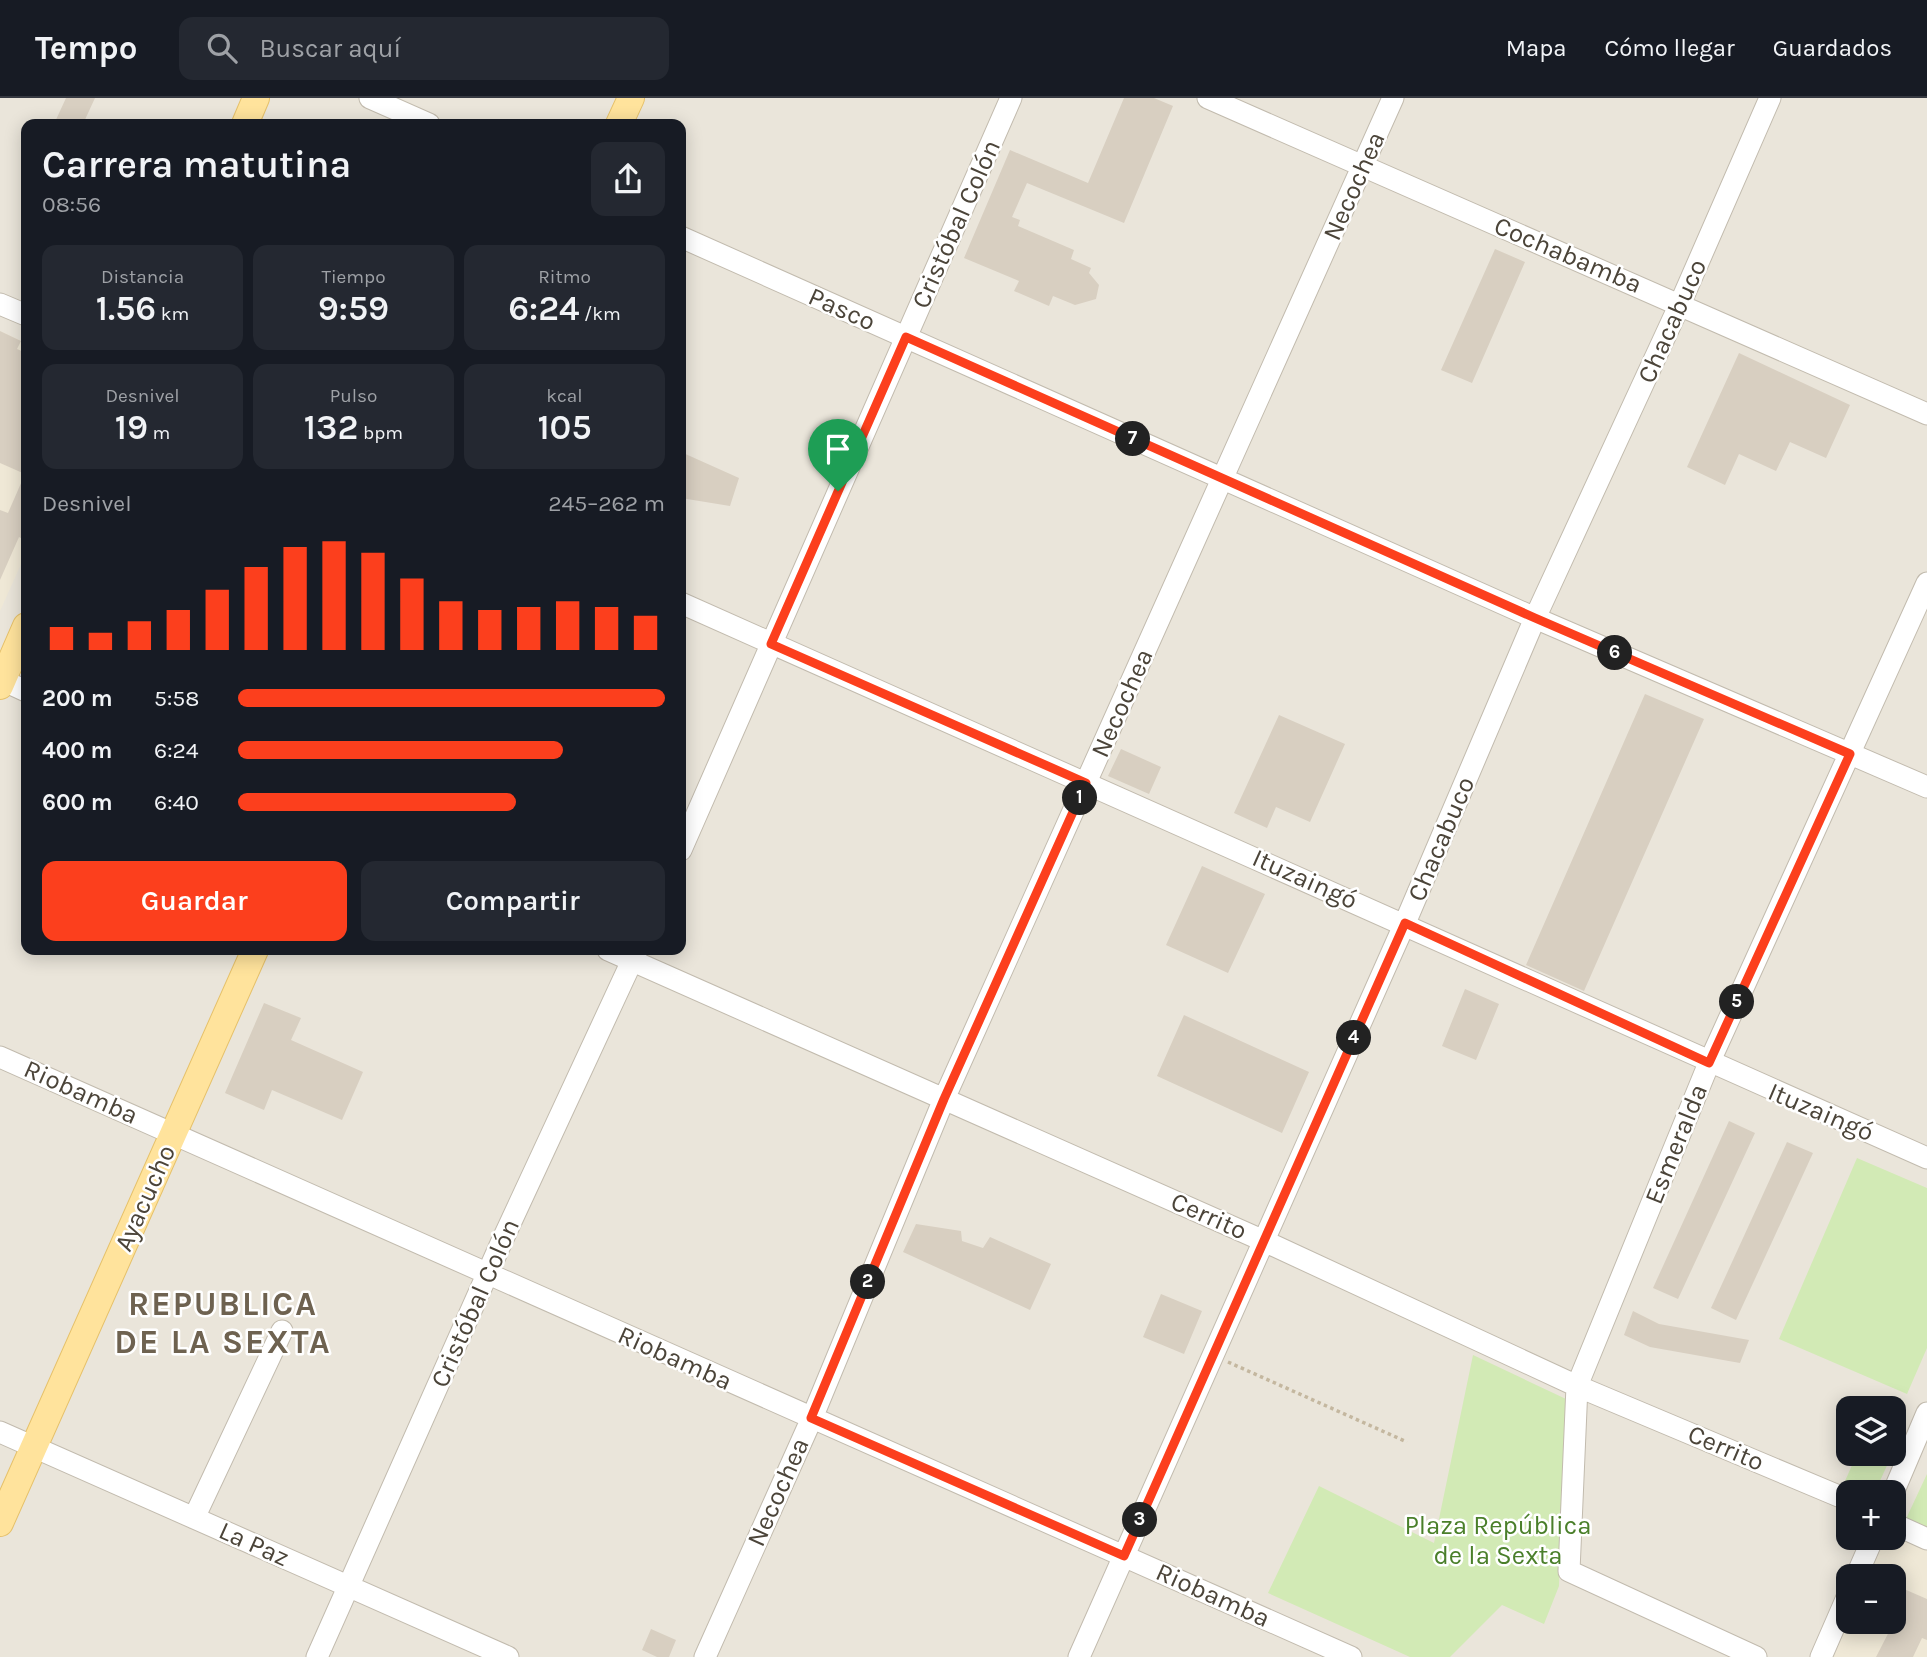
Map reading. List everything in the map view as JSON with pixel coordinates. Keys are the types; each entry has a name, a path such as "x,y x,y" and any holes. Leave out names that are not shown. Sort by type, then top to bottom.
{"main road":[{"path":"247,119 256,98"},
{"path":"621,119 631,98"},
{"path":"7,684 21,641"},
{"name":"Ayacucho","path":"0,1523 253,955"}],"street":[{"path":"370,98 418,119"},
{"name":"Cristóbal Colón","path":"686,839 1011,98"},
{"name":"Cochabamba","path":"1208,98 1927,414"},
{"name":"Necochea","path":"705,1657 811,1418 944,1099 1393,98"},
{"name":"Chacabuco","path":"1079,1657 1405,923 1535,618 1680,304 1770,98"},
{"name":"Pasco","path":"686,239 1535,618 1927,787"},
{"path":"0,304 21,313"},
{"name":"Esmeralda","path":"1756,1657 1569,1572 1577,1386 1709,1063 1927,583"},
{"name":"Ituzaingó","path":"686,605 1405,923 1709,1063 1927,1158"},
{"name":"Cristóbal Colón","path":"317,1657 487,1274 634,956"},
{"name":"Cerrito","path":"634,956 1577,1386 1836,1495"},
{"name":"Riobamba","path":"0,1057 1351,1657"},
{"path":"194,1518 282,1331"},
{"path":"1899,1480 1927,1413"},
{"name":"La Paz","path":"0,1432 508,1657"},
{"path":"1906,1529 1927,1539"},
{"path":"1821,1657 1836,1623"}],"path":[{"path":"1213,1355 1407,1442"}],"shaded area":[{"path":"0,98 1927,98 1927,1657 0,1657"},
{"path":"0,331 21,341 21,564 0,611"},
{"path":"1906,1530 1927,1540 1927,1657 1821,1657 1836,1623 1836,1634 1906,1634 1906,1564 1862,1564 1868,1550 1906,1550"}],"green space":[{"path":"1857,1158 1927,1188 1927,1348 1907,1394 1779,1339"},
{"name":"Plaza República de la Sexta","path":"1473,1355 1566,1399 1559,1586 1544,1624 1502,1605 1450,1657 1410,1657 1268,1593 1319,1486 1434,1543"},
{"path":"1852,1466 1887,1466 1880,1480 1845,1480"},
{"path":"1927,1474 1927,1530 1906,1521"}],"building":[{"path":"66,98 95,98 85,119 56,119"},
{"path":"1124,98 1154,98 1173,106 1124,223 1027,183 1012,217 1020,220 1018,226 1074,250 1071,259 1091,268 1089,273 1099,285 1096,299 1075,305 1053,296 1049,306 1014,291 1019,281 964,258 1010,150 1088,183"},
{"path":"1495,249 1525,262 1472,383 1441,370"},
{"path":"0,331 21,341 17,349 21,351 21,472 0,463"},
{"path":"1739,353 1850,405 1826,458 1790,442 1776,471 1739,454 1725,485 1687,467"},
{"path":"686,454 739,478 730,506 686,499"},
{"path":"21,483 21,538 19,537 0,580 0,510 8,513"},
{"path":"1645,694 1704,719 1584,991 1526,965"},
{"path":"1279,715 1345,744 1310,822 1276,807 1267,828 1234,813"},
{"path":"1121,749 1161,767 1149,794 1108,776"},
{"path":"1202,866 1265,894 1228,973 1166,945"},
{"path":"1465,989 1499,1004 1476,1060 1442,1046"},
{"path":"264,1003 301,1018 291,1040 363,1072 342,1120 272,1090 264,1110 225,1093"},
{"path":"1184,1015 1309,1072 1282,1133 1157,1076"},
{"path":"1729,1121 1755,1133 1678,1299 1653,1288"},
{"path":"1787,1142 1813,1153 1736,1320 1711,1308"},
{"path":"916,1224 961,1231 962,1241 983,1248 990,1237 1051,1264 1030,1310 903,1252"},
{"path":"1161,1294 1202,1311 1184,1354 1143,1337"},
{"path":"1633,1311 1659,1324 1749,1340 1740,1363 1650,1347 1624,1335"},
{"path":"1906,1590 1927,1599 1927,1640 1922,1638 1913,1657 1876,1657 1888,1634 1906,1634"},
{"path":"651,1629 676,1640 669,1657 657,1657 642,1650"}],"district":[{"name":"REPUBLICA DE LA SEXTA","path":"223,1323"}],"route":[{"path":"906,337 1535,618 1850,754 1709,1063 1405,923 1124,1556 811,1418 944,1099 1086,783 771,644 838,491 906,337"}]}
